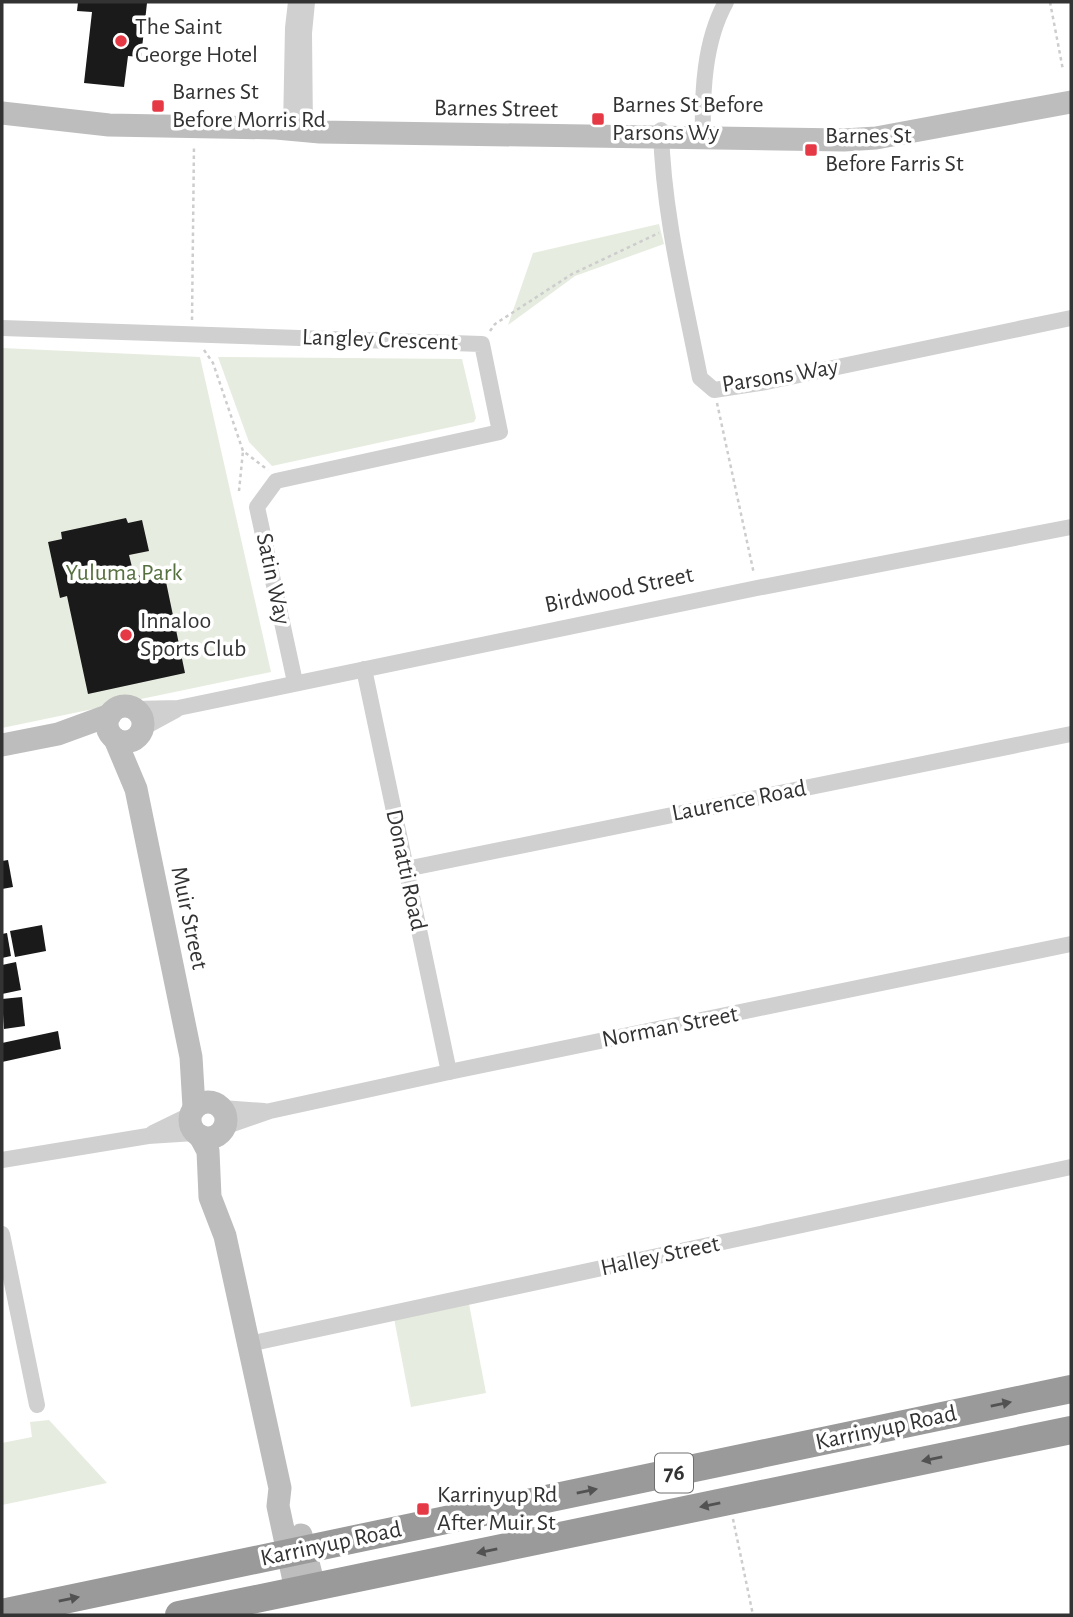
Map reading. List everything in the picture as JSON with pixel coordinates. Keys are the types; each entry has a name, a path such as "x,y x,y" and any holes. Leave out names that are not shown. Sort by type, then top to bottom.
{"highway":[{"name":"Karrinyup Road","path":"2,1613 1071,1389"},
{"name":"Karrinyup Road","path":"179,1615 1071,1430"}],"main road":[{"name":"Barnes Street","path":"2,113 109,125 298,123 321,119 661,132 847,129 874,127 1067,80"},
{"name":"Barnes Street","path":"2,102 113,113 298,123"},
{"name":"Barnes Street","path":"703,132 844,140 876,138 1071,102"},
{"name":"Birdwood Street","path":"2,745 58,734 125,728"},
{"name":"Muir Street","path":"125,728 191,1057 208,1120 210,1197 225,1236 280,1488 293,1503 296,1552 305,1588"}],"street":[{"path":"296,2 293,28 298,123"},
{"path":"298,123 307,2"},
{"path":"703,132 709,45 726,2"},
{"name":"Parsons Way","path":"661,132 662,171 700,378 714,390 766,382 1071,318"},
{"name":"Langley Crescent","path":"2,328 482,344 500,432 276,481"},
{"name":"Satin Way","path":"276,481 257,507 295,682"},
{"name":"Birdwood Street","path":"125,728 178,708 295,682 1071,527"},
{"name":"Donatti Road","path":"364,669 449,1072"},
{"name":"Laurence Road","path":"406,869 1071,734"},
{"name":"Norman Street","path":"208,1120 270,1111 1071,944"},
{"path":"2,1160 148,1136 208,1120"},
{"name":"Halley Street","path":"249,1344 1071,1167"},
{"path":"2,1234 37,1405"}],"path":[{"path":"1050,2 1067,80"},
{"path":"193,145 191,334 213,363 243,451 239,491"},
{"path":"482,344 495,324 572,274 671,227"},
{"path":"714,390 757,588"},
{"path":"243,451 264,465 276,481"},
{"path":"733,1517 753,1615"}],"green space":[{"path":"659,224 664,244 575,276 508,325 533,253"},
{"name":"Yuluma Park","path":"2,348 200,357 271,672 2,728"},
{"path":"218,357 462,359 476,418 474,422 272,466 249,442"},
{"path":"469,1304 486,1393 411,1407 393,1313"},
{"path":"49,1420 107,1483 2,1505 2,1443 32,1437 30,1422"}],"building":[{"path":"78,2 147,3 141,57 128,56 124,87 84,83 92,12 77,11"},
{"name":"Innaloo Sports Club","path":"126,518 128,523 142,520 149,551 129,555 134,575 142,576 143,581 165,577 185,673 88,694 67,596 60,598 48,542 62,539 61,532"},
{"path":"8,860 13,887 2,889 2,861"},
{"path":"42,925 46,951 15,957 10,931"},
{"path":"7,933 11,956 2,958 2,934"},
{"path":"16,962 21,990 2,994 2,965"},
{"path":"22,997 25,1026 4,1029 2,999"},
{"path":"58,1031 61,1049 2,1062 2,1043"}],"place":[{"name":"The Saint George Hotel","path":"121,41"},
{"name":"Barnes St Before Morris Rd","path":"158,106"},
{"name":"Barnes St Before Parsons Wy","path":"598,119"},
{"name":"Barnes St Before Farris St","path":"811,150"},
{"name":"Innaloo Sports Club","path":"126,635"},
{"name":"Karrinyup Rd After Muir St","path":"423,1509"}]}
